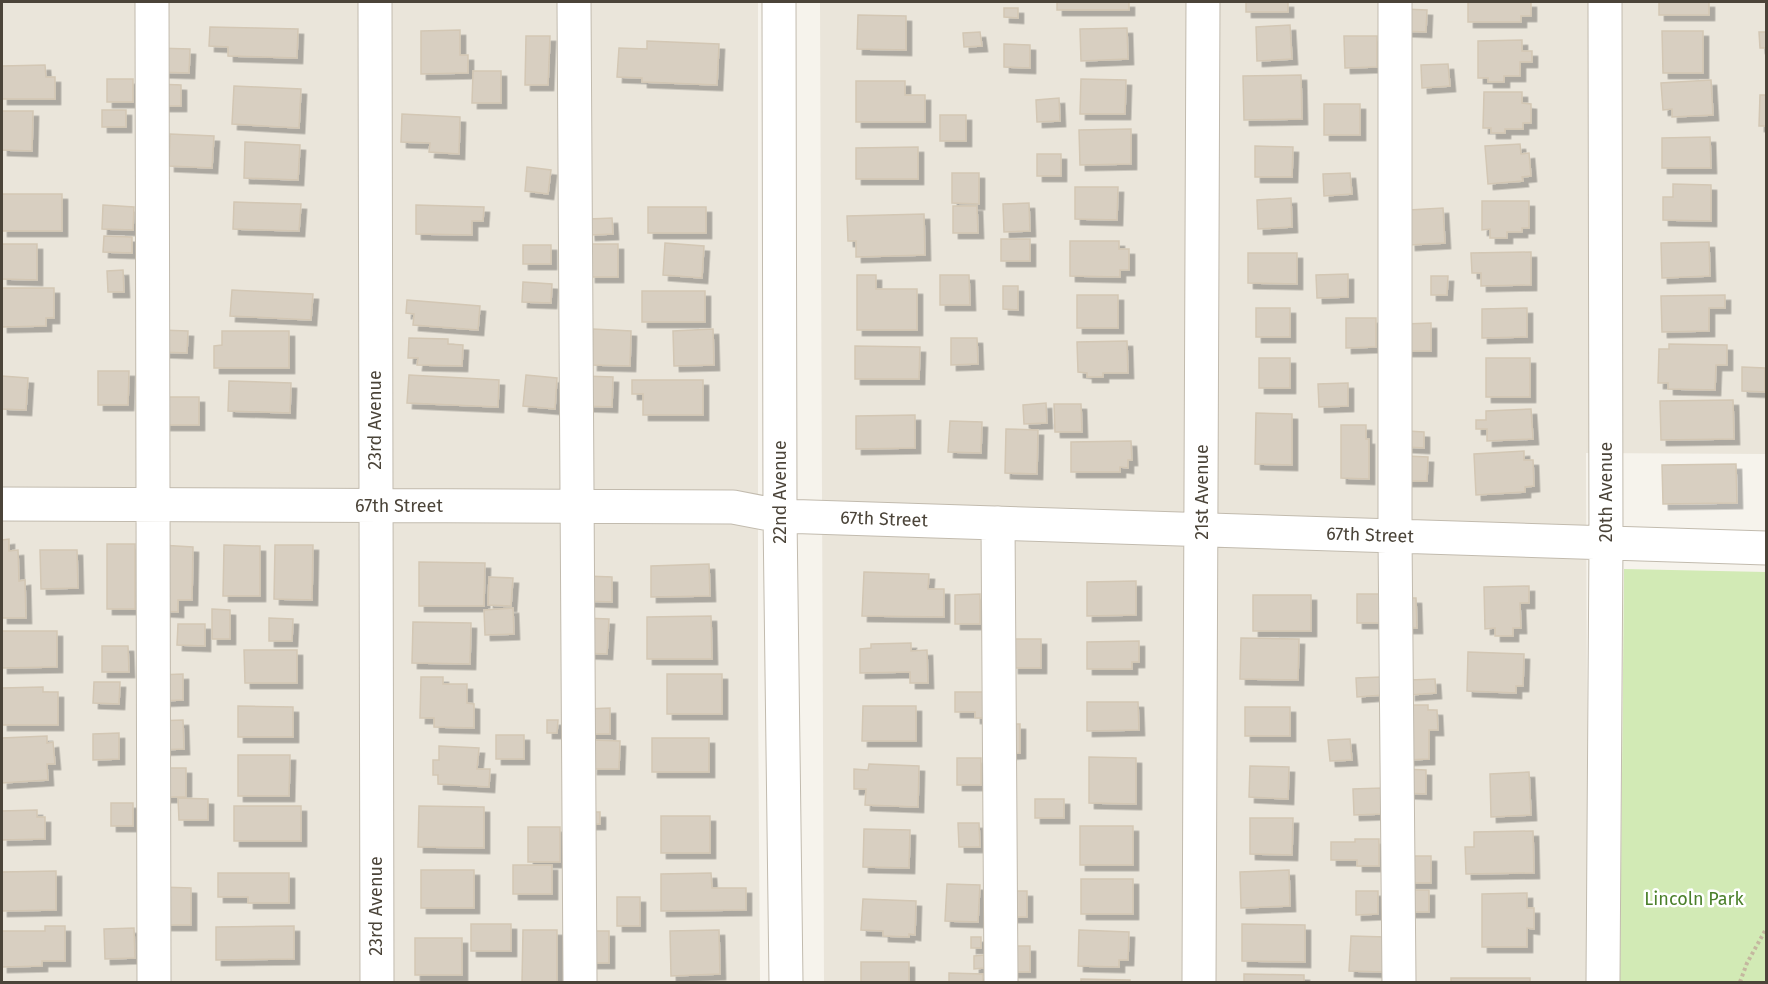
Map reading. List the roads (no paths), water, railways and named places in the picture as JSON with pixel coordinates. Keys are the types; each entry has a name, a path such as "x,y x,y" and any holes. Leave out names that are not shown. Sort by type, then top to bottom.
{"street":[{"path":"152,2 154,982"},
{"name":"23rd Avenue","path":"375,2 376,982"},
{"path":"574,2 580,982"},
{"name":"22nd Avenue","path":"779,2 780,516 786,982"},
{"name":"21st Avenue","path":"1199,982 1203,2"},
{"path":"1395,2 1395,536 1399,982"},
{"name":"20th Avenue","path":"1603,982 1606,543 1605,2"},
{"name":"67th Street","path":"2,504 733,507 780,516 1767,548"},
{"path":"998,523 1001,982"}],"park label":[{"name":"Lincoln Park","path":"1694,899"}]}
